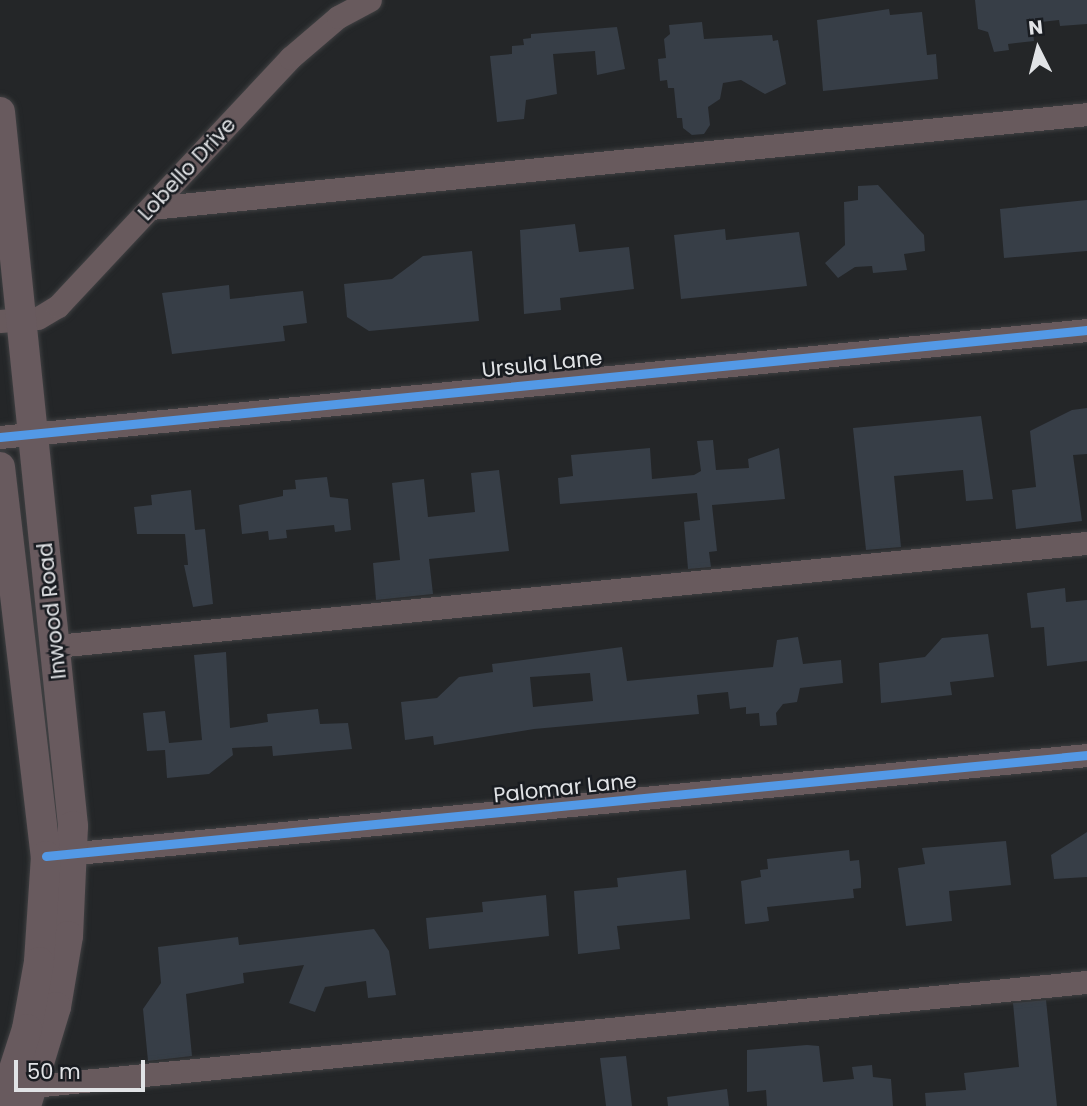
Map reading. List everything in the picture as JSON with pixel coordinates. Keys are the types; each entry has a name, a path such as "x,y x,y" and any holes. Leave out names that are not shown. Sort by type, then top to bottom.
{"main road":[{"name":"Inwood Road","path":"0,112 11,320 33,434 56,646 60,855 62,972 18,1095"},
{"name":"Inwood Road","path":"0,467 60,855"}],"street":[{"name":"Lobello Drive","path":"11,320 38,318 58,306 290,58 338,17 370,0"},
{"path":"151,208 1087,114"},
{"name":"Ursula Lane","path":"0,437 1087,330"},
{"path":"56,646 1087,543"},
{"name":"Palomar Lane","path":"60,855 1087,755"},
{"path":"18,1095 1087,982"}],"building":[{"path":"975,0 1087,0 1087,24 1060,26 1059,20 1032,23 1034,41 1008,44 1009,50 994,52 988,32 978,29"},
{"path":"889,9 890,15 922,12 927,55 936,54 938,79 823,91 817,20"},
{"path":"702,22 704,39 772,35 773,41 778,40 786,84 765,94 741,80 723,83 720,99 708,107 710,125 704,134 692,135 683,128 682,118 677,118 674,88 668,88 667,80 660,81 658,59 666,58 664,39 670,34 669,25"},
{"path":"617,27 625,69 597,75 595,51 553,54 557,94 526,100 524,119 497,122 490,56 512,54 512,46 524,45 523,39 531,38 531,34"},
{"path":"878,185 924,235 925,251 904,254 907,270 873,273 872,266 855,267 838,278 825,263 845,245 844,202 858,200 858,186"},
{"path":"1087,200 1087,251 1004,258 1000,209"},
{"path":"575,224 579,252 629,247 634,289 560,298 561,310 524,314 520,230"},
{"path":"725,229 726,240 799,232 807,286 681,299 674,235"},
{"path":"472,251 479,321 369,331 347,317 344,284 392,279 423,256"},
{"path":"229,285 230,299 303,291 307,323 283,326 285,341 172,354 162,293"},
{"path":"1087,408 1087,454 1073,455 1082,521 1016,529 1012,490 1036,487 1030,431 1072,410"},
{"path":"981,416 993,499 966,501 963,470 894,476 901,547 866,550 853,428"},
{"path":"713,440 716,470 749,468 748,459 779,448 785,499 712,505 717,551 709,552 711,567 688,569 684,522 700,520 697,493 560,504 558,478 573,476 571,455 650,448 652,479 694,475 701,471 697,441"},
{"path":"499,470 509,551 429,559 433,594 376,600 373,563 400,560 392,483 424,479 428,517 475,512 471,473"},
{"path":"327,477 330,497 348,499 351,530 335,532 334,525 286,530 287,538 269,540 268,531 242,534 239,505 283,496 283,490 296,489 295,480"},
{"path":"191,490 195,530 205,529 213,604 193,607 184,565 188,565 185,534 137,534 134,507 152,505 151,495"},
{"path":"1065,588 1066,602 1087,600 1087,661 1047,666 1044,627 1031,628 1027,593"},
{"path":"988,634 994,677 950,682 952,695 881,703 879,663 925,657 942,638"},
{"path":"798,637 803,664 841,660 843,683 800,688 797,702 783,704 776,713 777,725 760,726 759,713 746,714 746,707 730,709 728,692 697,695 699,714 534,729 434,745 433,736 405,740 401,702 437,698 459,677 493,672 492,664 622,647 627,681 773,667 777,640","holes":["590,673 593,701 533,707 530,677"]},
{"path":"226,652 230,728 268,722 267,714 318,709 320,724 348,723 352,749 273,756 272,746 232,748 233,755 209,774 167,778 165,750 147,751 143,713 165,711 169,743 202,740 194,655"},
{"path":"1087,832 1087,877 1054,879 1051,855"},
{"path":"1006,841 1011,885 949,891 952,921 906,926 898,868 925,864 922,848"},
{"path":"849,850 850,861 859,860 861,879 861,888 853,889 854,898 767,907 769,921 745,924 741,881 761,877 760,870 768,869 767,859"},
{"path":"686,870 690,919 617,926 620,949 578,954 574,891 618,887 617,878"},
{"path":"546,895 549,936 429,949 426,918 483,912 482,902"},
{"path":"374,929 389,951 396,995 368,998 366,981 325,987 315,1012 289,1003 304,965 243,973 244,983 186,994 192,1056 148,1061 143,1009 161,983 158,947 238,937 239,945"},
{"path":"1046,1000 1057,1106 926,1106 925,1093 966,1090 964,1073 1019,1067 1013,1003"},
{"path":"819,1046 823,1082 854,1079 852,1067 872,1065 873,1077 891,1079 893,1106 767,1106 766,1090 747,1092 747,1050"},
{"path":"626,1056 632,1106 606,1106 600,1058"},
{"path":"727,1089 729,1106 668,1106 667,1097"}],"cycle path":[{"path":"0,437 1087,330"},
{"path":"46,856 1087,755"}]}
